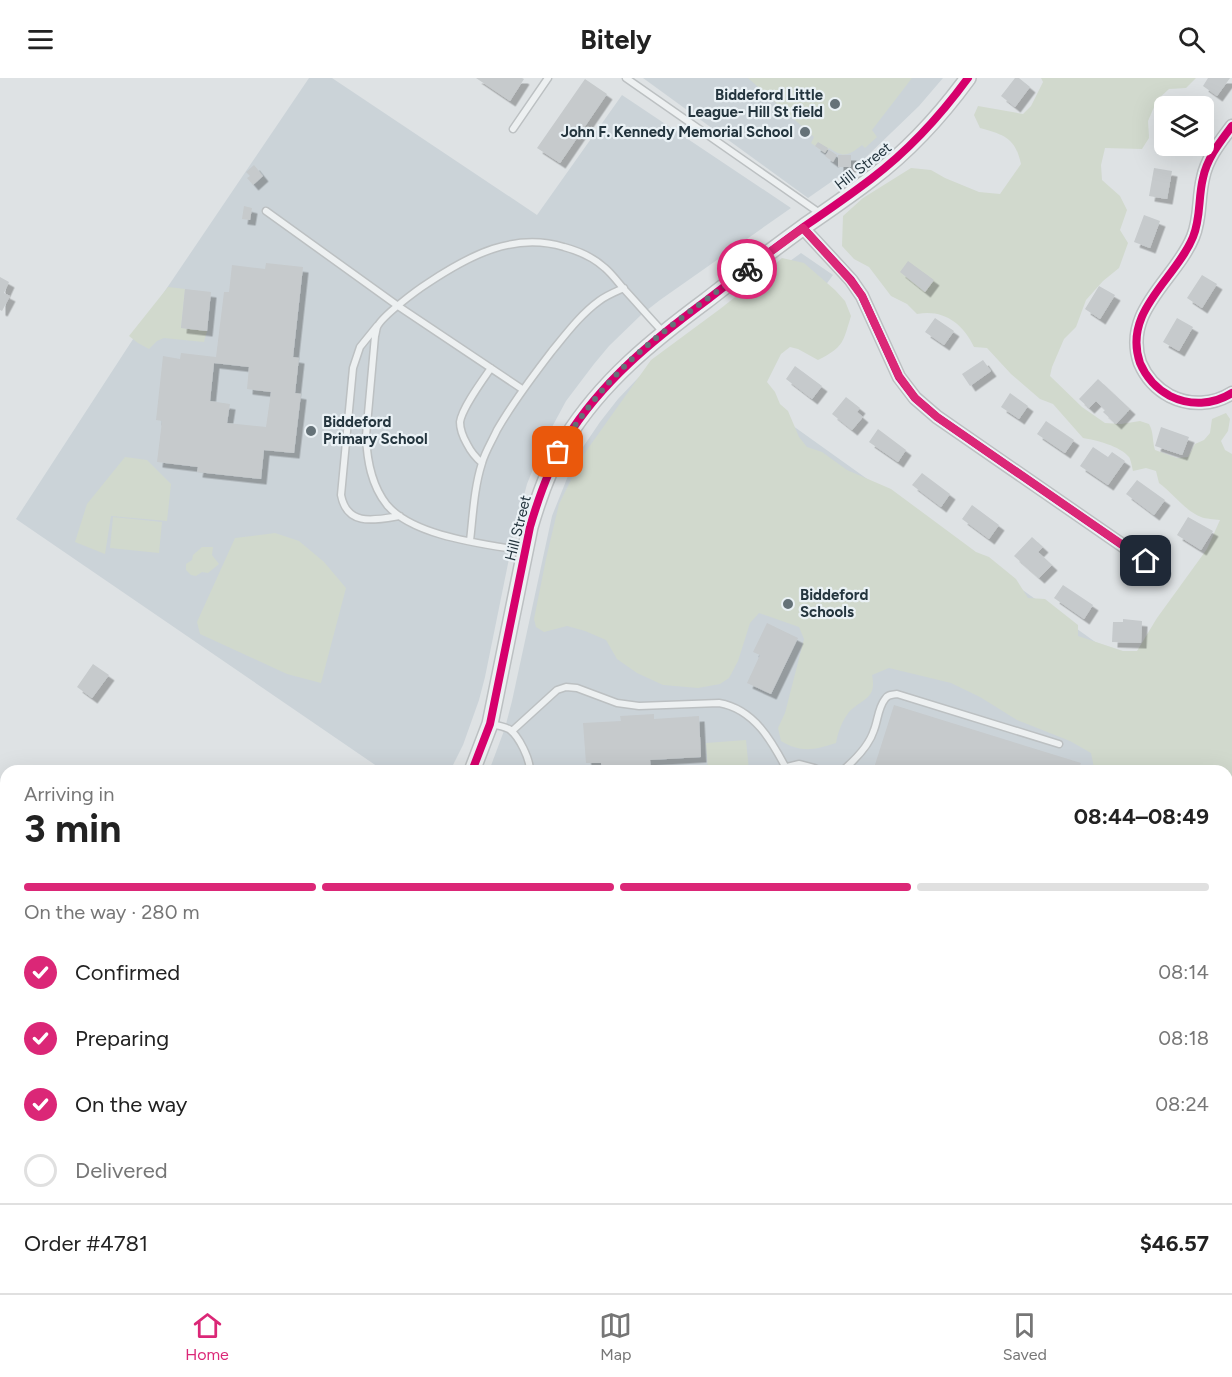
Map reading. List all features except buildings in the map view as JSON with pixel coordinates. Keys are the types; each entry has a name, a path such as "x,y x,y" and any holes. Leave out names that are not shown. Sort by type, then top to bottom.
{"street":[{"name":"Hill Street","path":"474,765 490,724 530,527 552,466 566,439 588,408 618,372 663,332 873,178 904,151 946,107 968,78"},
{"path":"1232,126 1215,150 1206,168 1200,195 1199,216 1191,242 1142,315 1136,335 1136,346 1146,375 1152,383 1168,395 1197,403 1217,400 1232,393"},
{"path":"803,228 862,296 899,376 915,398 946,423 1164,574"}],"lane":[{"path":"513,129 548,78"},
{"path":"626,78 821,215"},
{"path":"266,211 398,306 522,389"},
{"path":"400,516 369,520 360,518 347,511 341,495 353,368 360,347 398,306 418,289 460,263 488,250 519,242 535,241 556,244 578,251 605,268 663,332"},
{"path":"470,541 482,463 510,407 564,338 590,310 608,295 624,288"},
{"path":"378,326 375,336 367,419 366,451 373,479 380,494 400,516 420,528 470,541 525,551"},
{"path":"482,463 475,457 463,436 460,421 466,406 490,368"},
{"path":"512,731 557,690 566,687 577,688 628,705 719,703 732,706 748,716 763,730 783,765"},
{"path":"849,765 869,742 884,700 888,695 903,695 1059,744"},
{"path":"490,724 512,731 526,753 530,765"}],"shaded area":[{"name":"Biddeford Primary School","path":"309,78 332,78 537,215 622,95 791,208 642,314 609,346 566,401 544,442 527,484 515,529 479,700 463,745 453,765 375,765 16,519 150,313"},
{"name":"John F. Kennedy Memorial School","path":"643,78 943,78 919,106 864,159 808,198"},
{"name":"Biddeford Little League- Hill St field","path":"748,78 912,78 872,130 877,137 865,148 862,145 853,152 842,154 829,148 825,153 811,143 814,137"},
{"name":"Biddeford Schools","path":"1041,78 1196,78 1186,88 1169,89 1161,96 1154,96 1154,107 1148,121 1149,138 1142,149 1105,148 1101,165 1102,180 1120,196 1127,210 1120,230 1128,243 1119,268 1103,281 1086,300 1076,327 1064,339 1050,376 1082,407 1105,423 1121,424 1140,421 1149,424 1155,450 1177,458 1188,457 1195,444 1204,440 1210,433 1212,419 1226,413 1230,419 1228,431 1221,441 1225,450 1232,454 1232,765 1093,765 1091,753 1070,741 1017,720 980,697 951,683 889,668 872,675 871,694 849,712 836,743 814,749 801,749 781,741 778,728 785,713 804,639 799,627 759,613 750,623 738,661 729,678 720,684 698,688 663,685 637,673 617,659 606,640 585,631 567,626 544,632 536,627 534,619 559,504 584,454 651,360 720,309 782,258 804,263 845,301 851,316 844,338 833,351 818,360 790,347 781,354 767,382 775,392 780,404 788,411 799,437 807,447 822,452 847,470 891,489 976,552 989,557 1016,579 1028,598 1045,599 1078,625 1078,636 1123,651 1137,651 1157,618 1207,549 1220,520 1203,518 1189,510 1159,483 1156,471 1146,468 1133,471 1129,457 1125,453 1101,442 1083,438 1053,404 1040,399 1011,374 987,348 974,347 964,331 944,316 917,314 907,304 891,296 869,267 854,259 842,246 843,216 863,198 911,168 931,170 979,192 1000,194 1021,164 1012,143 1002,135 980,128 974,115 978,106 1023,114 1031,106 1043,82"},
{"name":"Biddeford Schools","path":"801,253 833,275 747,393 1133,669 1232,535 1232,765 491,765 512,701 552,516 570,471 581,450 618,399 667,351"},
{"path":"168,287 185,289 181,328 207,331 204,342 164,338 149,349 129,336"},
{"path":"125,457 147,460 171,484 167,521 111,516 105,554 75,542 87,504"},
{"path":"113,517 162,522 159,553 110,548"},
{"path":"275,533 299,541 324,562 346,588 321,683 287,674 200,634 197,622 235,538"},
{"path":"202,547 213,547 212,555 219,564 208,573 191,575 186,570 186,564"},
{"path":"746,740 748,765 708,765 706,743"}],"cycle path":[{"path":"474,765 490,724 533,515 554,460 580,418 612,380 667,330 898,157 935,119 968,78"},
{"path":"1232,126 1214,150 1205,171 1193,237 1144,311 1138,327 1136,344 1140,363 1145,373 1156,386 1170,396 1201,403 1217,400 1232,393"},
{"path":"803,228 851,280 862,296 899,377 915,398 937,417 1164,574"}],"way so far":[{"path":"558,452 588,408 618,372 663,332 747,269"}],"place":[{"name":"Biddeford Little League- Hill St field","path":"835,104"},
{"name":"John F. Kennedy Memorial School","path":"805,132"},
{"name":"Biddeford Primary School","path":"311,431"},
{"name":"Biddeford Schools","path":"788,604"}],"route":[{"path":"747,269 803,228 862,296 899,376 907,389 925,408 1146,561"}]}
